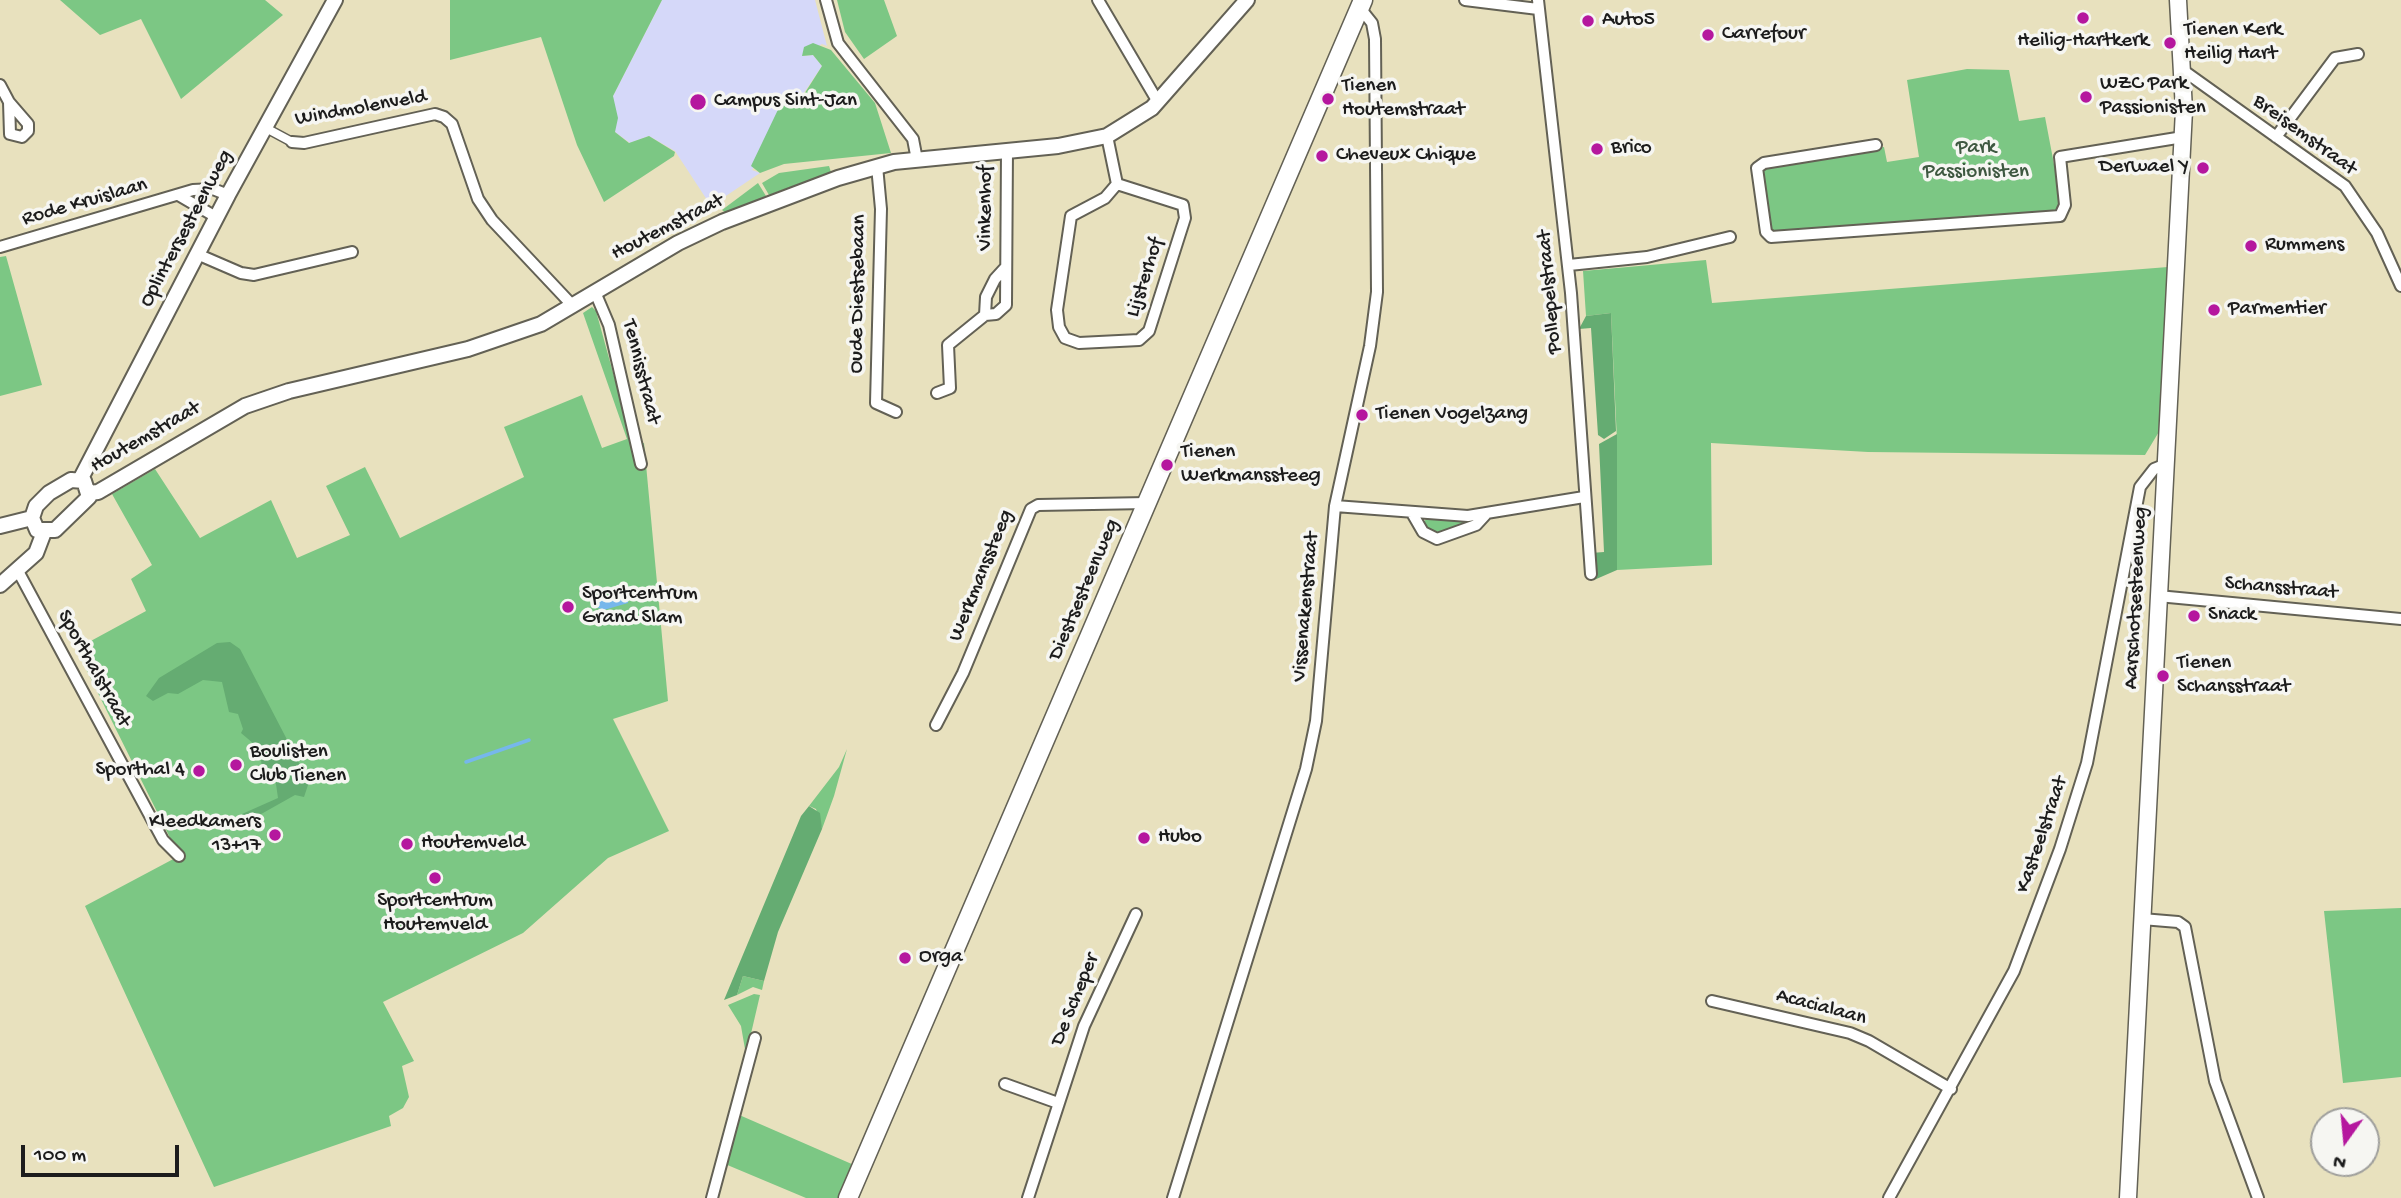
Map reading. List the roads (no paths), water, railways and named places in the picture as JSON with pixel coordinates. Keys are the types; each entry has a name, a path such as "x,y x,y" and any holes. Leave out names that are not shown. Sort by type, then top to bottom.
{"main road":[{"name":"Aarschotsesteenweg","path":"2128,1198 2183,137 2184,71 2178,0"},
{"name":"Diestsesteenweg","path":"848,1198 1361,4"}],"street":[{"name":"Oplintersesteenweg","path":"80,480 216,217 335,0"},
{"path":"826,0 838,43 913,139 917,160"},
{"path":"1098,0 1158,102"},
{"name":"Houtemstraat","path":"89,493 98,492 245,406 289,391 497,341 541,324 654,255 722,222 877,166 1058,146 1107,135 1141,117 1158,102 1247,0"},
{"name":"Pollepelstraat","path":"1465,0 1538,4 1569,265 1591,574"},
{"name":"Vissenakenstraat","path":"1173,1198 1306,769 1316,721 1335,506 1370,346 1377,292 1375,39 1371,23 1361,4"},
{"path":"2277,137 2335,58 2358,54"},
{"name":"Breisemstraat","path":"2184,71 2345,186 2377,233 2401,286"},
{"path":"0,86 9,102"},
{"name":"Windmolenveld","path":"264,127 292,142 304,143 435,114 444,117 452,124 478,199 492,220 573,306"},
{"path":"1107,135 1117,184"},
{"path":"1876,145 1764,163 1757,168 1766,232 1772,237 2060,216 2064,214 2065,205 2060,157 2183,137"},
{"name":"Vinkenhof","path":"937,393 950,387 948,345 985,315 996,314 1006,305 1007,150"},
{"name":"Oude Diestsebaan","path":"877,166 881,208 876,402 896,412"},
{"name":"Lijsterhof","path":"1117,184 1183,205 1185,218 1149,331 1139,340 1079,343 1065,338 1059,327 1057,310 1071,216 1105,198 1117,184"},
{"name":"Rode Kruislaan","path":"0,247 193,190 213,189 228,195"},
{"name":"Rode Kruislaan","path":"180,196 216,217"},
{"path":"1569,265 1647,257 1730,237"},
{"path":"197,254 242,273 254,275 352,252"},
{"name":"Vinkenhof","path":"985,315 986,297 995,279 1006,267"},
{"name":"Tennisstraat","path":"595,292 608,326 641,464"},
{"name":"Kasteelstraat","path":"1889,1198 2014,971 2075,809 2087,763 2140,487 2154,469 2164,465"},
{"name":"Houtemstraat","path":"0,585 18,571 41,546 44,532 64,525 84,504 89,493 88,486 80,480 71,480 48,494 36,506 32,518"},
{"path":"1335,506 1468,516 1584,497"},
{"name":"Werkmanssteeg","path":"936,725 963,673 1031,509 1038,505 1147,503"},
{"path":"1412,513 1423,532 1437,539 1476,524 1487,513"},
{"path":"0,526 32,518 37,530 44,532"},
{"name":"Sporthalstraat","path":"18,571 163,840 179,856"},
{"name":"Schansstraat","path":"2158,597 2401,619"},
{"name":"De Scheper","path":"1028,1198 1058,1102 1100,986 1136,914"},
{"path":"2142,919 2178,922 2185,927 2215,1081 2258,1198"},
{"name":"Acacialaan","path":"1712,1001 1850,1033 1951,1089"},
{"path":"712,1198 755,1038"},
{"path":"1005,1084 1058,1102"}],"water":[{"path":"622,592 628,594 628,603 604,610 596,607 599,599"}],"waterway":[{"path":"466,762 529,740"}],"place":[{"name":"Heilig-Hartkerk","path":"2083,18"},
{"name":"Auto5","path":"1588,21"},
{"name":"Carrefour","path":"1708,35"},
{"name":"Tienen Kerk Heilig Hart","path":"2170,43"},
{"name":"WZC Park Passionisten","path":"2086,97"},
{"name":"Tienen Houtemstraat","path":"1328,99"},
{"name":"Campus Sint-Jan","path":"698,102"},
{"name":"Brico","path":"1597,149"},
{"name":"Cheveux Chique","path":"1322,156"},
{"name":"Derwael Y","path":"2203,168"},
{"name":"Rummens","path":"2251,246"},
{"name":"Parmentier","path":"2214,310"},
{"name":"Tienen Vogelzang","path":"1362,415"},
{"name":"Tienen Werkmanssteeg","path":"1167,465"},
{"name":"Sportcentrum Grand Slam","path":"568,607"},
{"name":"Snack","path":"2194,616"},
{"name":"Tienen Schansstraat","path":"2163,676"},
{"name":"Boulisten Club Tienen","path":"236,765"},
{"name":"Sporthal 4","path":"199,771"},
{"name":"Kleedkamers 13+17","path":"275,835"},
{"name":"Hubo","path":"1144,838"},
{"name":"Houtemveld","path":"407,844"},
{"name":"Sportcentrum Houtemveld","path":"435,878"},
{"name":"Orga","path":"905,958"}],"park label":[{"name":"Park Passionisten","path":"1976,161"}]}
